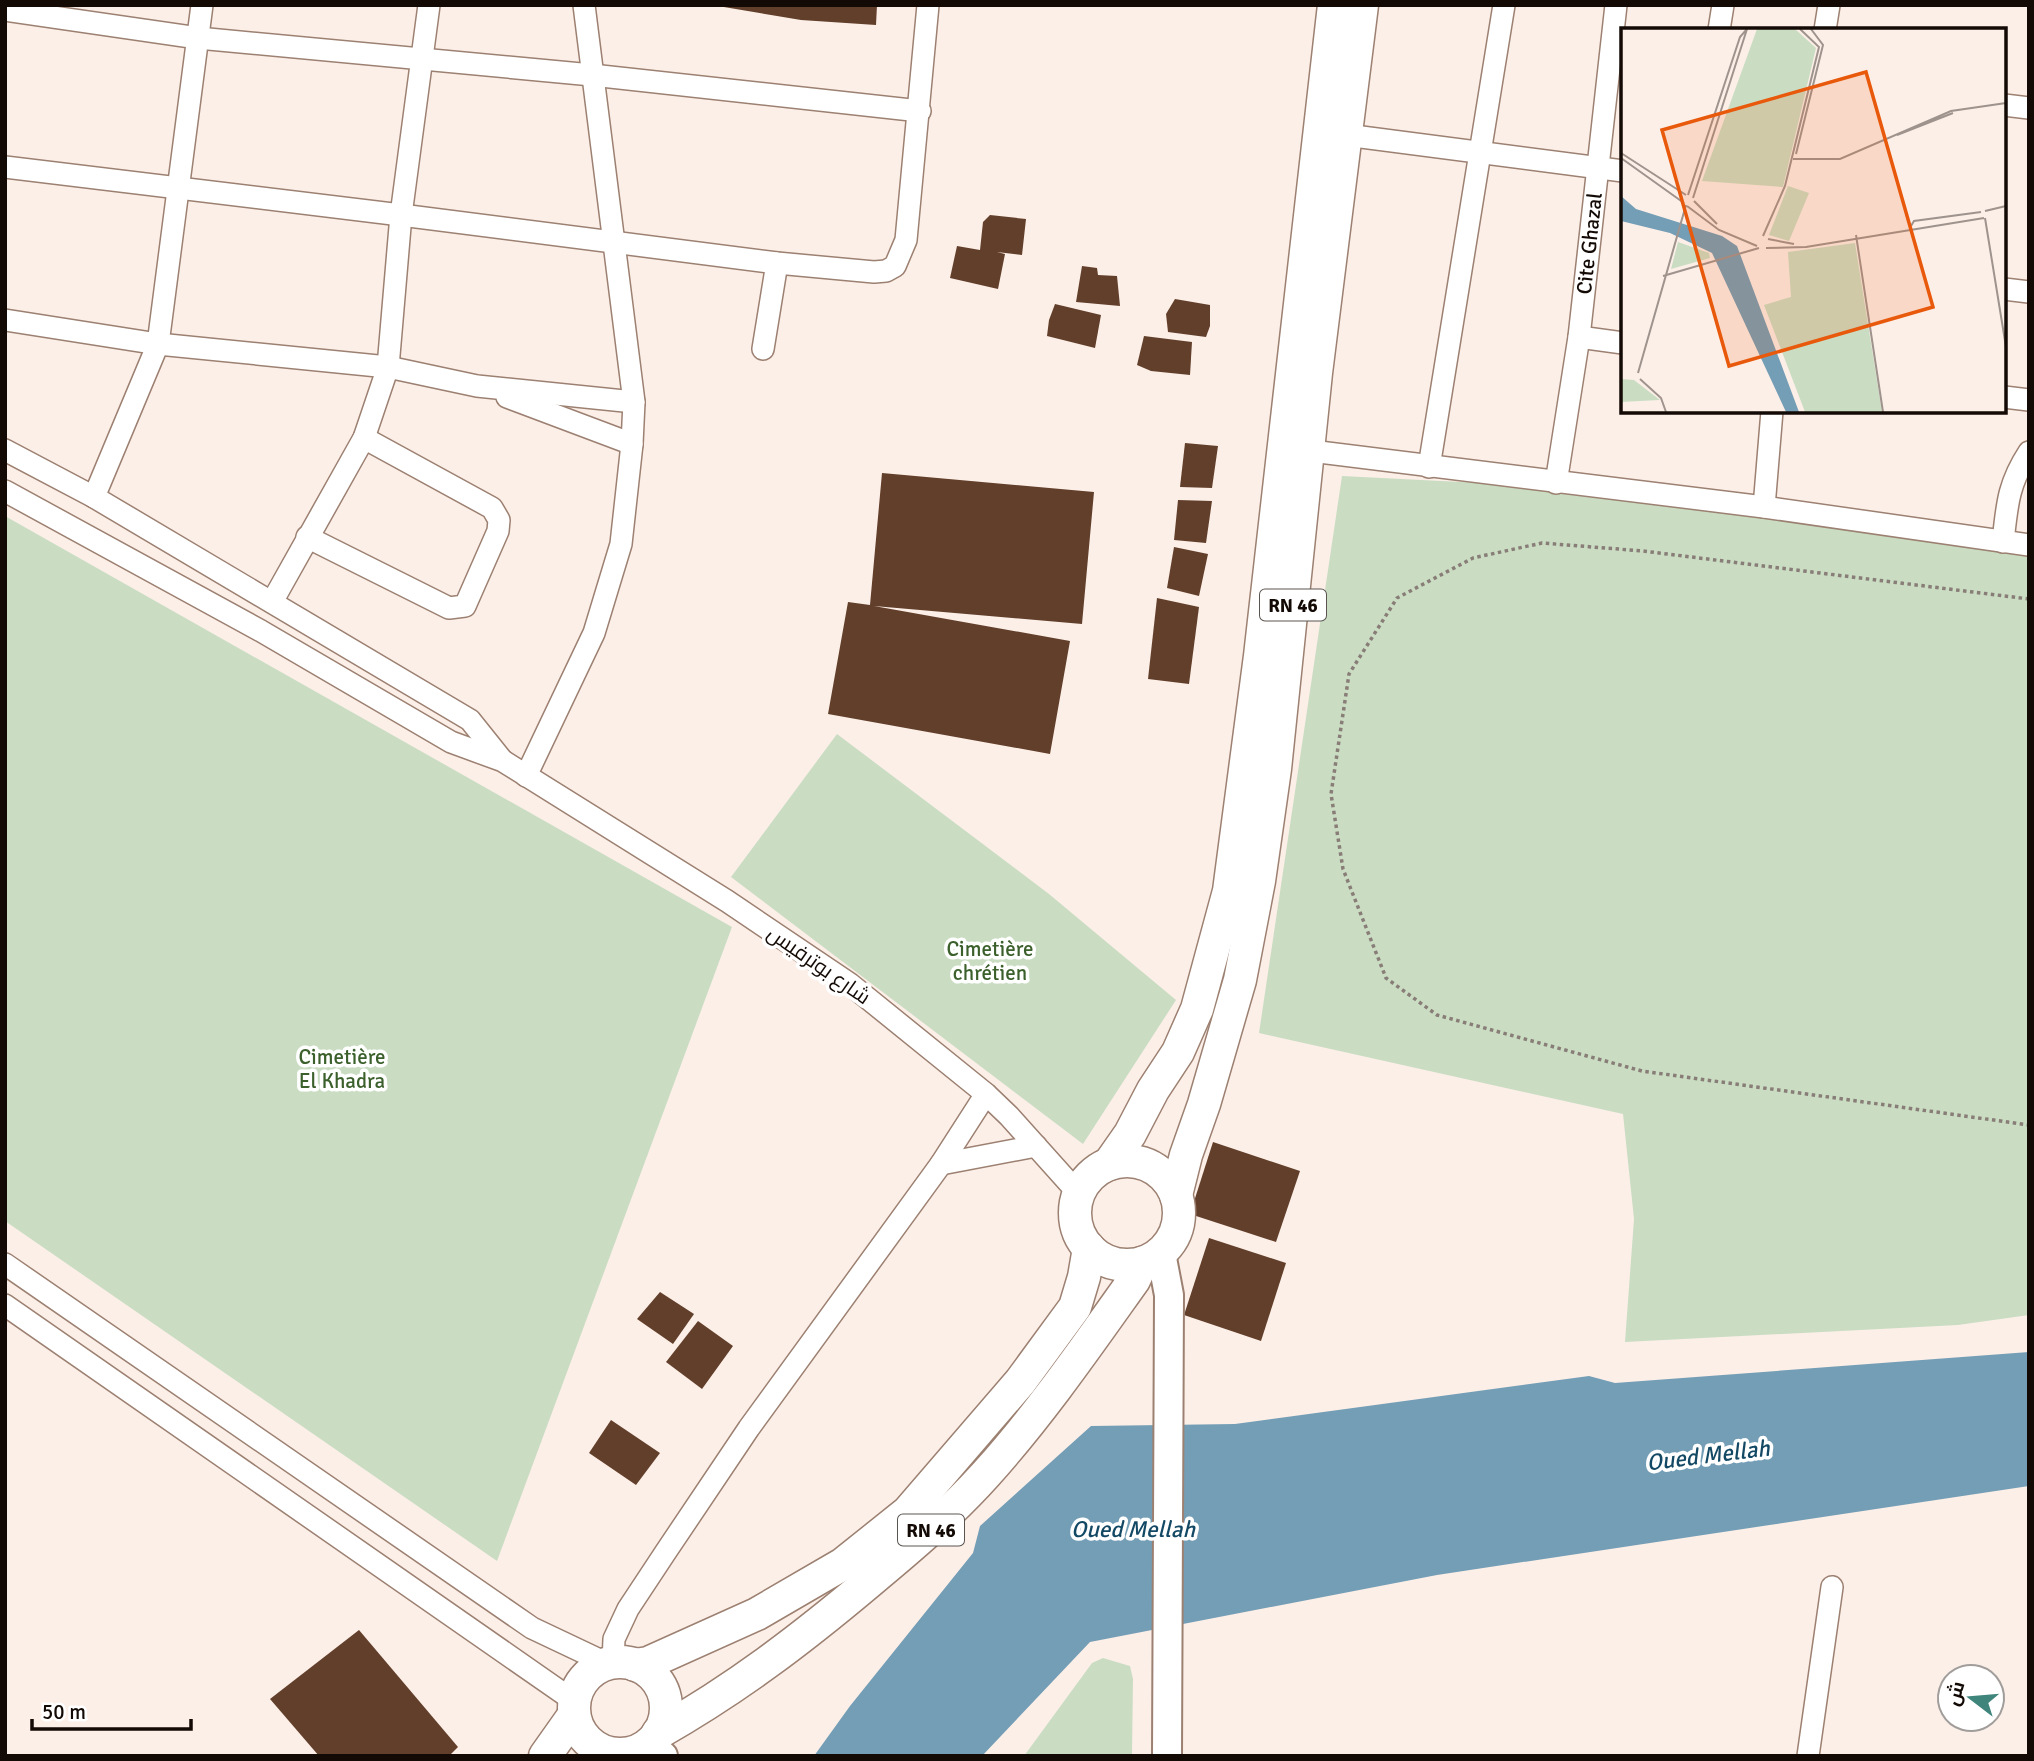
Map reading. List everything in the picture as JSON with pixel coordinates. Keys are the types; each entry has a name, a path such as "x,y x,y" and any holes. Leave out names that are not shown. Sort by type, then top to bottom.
{"highway":[{"name":"RN 46","path":"1176,1195 1186,1154 1204,1104 1240,980 1259,881 1275,769 1296,451 1334,5"},
{"name":"RN 46","path":"1109,1164 1130,1134 1153,1090 1178,1052 1197,1009 1229,891 1260,656 1296,451 1317,373 1362,5"},
{"path":"1123,1161 1140,1163 1155,1169 1168,1180 1176,1195 1179,1210 1178,1227 1171,1241 1151,1258 1128,1266 1113,1264 1100,1258 1081,1237 1076,1223 1075,1209 1086,1182 1096,1171 1109,1164 1123,1161"},
{"name":"RN 46","path":"619,1664 648,1663 757,1614 843,1564 908,1512 1020,1382 1074,1307 1084,1277 1089,1248"},
{"name":"RN 46","path":"647,1748 812,1630 928,1534 986,1474 1058,1386 1151,1258"},
{"path":"545,1756 574,1708 578,1688 596,1669 619,1664 647,1672 657,1682 665,1707 664,1721 647,1748 618,1754 602,1751 589,1742 579,1730 574,1708"}],"main road":[{"path":"1151,1258 1169,1295 1167,1756"}],"street":[{"path":"93,497 158,344 202,5"},
{"path":"272,602 365,438 388,367 401,215 429,5"},
{"path":"526,776 594,633 621,544 632,444 634,402 584,5"},
{"path":"5,167 777,264 886,271 895,266 906,240 928,5"},
{"path":"1429,467 1504,5"},
{"name":"Cite Ghazal","path":"1556,483 1579,337 1616,5"},
{"path":"1719,28 1723,5"},
{"path":"1825,28 1829,5"},
{"path":"5,10 198,38 592,75 919,111"},
{"path":"2006,105 2029,108"},
{"path":"1346,135 1621,172"},
{"path":"763,349 777,264"},
{"path":"2006,289 2029,292"},
{"path":"5,320 158,344 388,367 477,386 634,402"},
{"path":"1579,337 1621,343"},
{"path":"477,386 632,444"},
{"path":"2006,397 2029,400"},
{"path":"1765,507 1772,413"},
{"path":"307,537 449,608 465,606 498,531 499,520 492,508 365,438"},
{"path":"5,450 93,497 470,720 503,761"},
{"path":"1296,451 1765,507 2029,545"},
{"path":"2003,542 2008,494 2014,476 2029,452"},
{"path":"5,491 261,631 451,742 503,761"},
{"name":"شارع بوترفيس","path":"503,761 727,901 850,984 986,1094 1037,1146 1079,1195"},
{"path":"619,1664 614,1639 628,1609 749,1428 941,1164 986,1094"},
{"path":"941,1164 1037,1146"},
{"path":"5,1264 532,1628 619,1664"},
{"path":"5,1305 574,1708"},
{"path":"1808,1756 1832,1587"}],"path":[{"path":"2029,599 1643,551 1542,543 1473,558 1397,598 1349,674 1331,793 1343,869 1387,978 1437,1016 1642,1071 2029,1125"}],"green space":[{"path":"1342,476 1542,486 2029,550 2029,1315 1958,1325 1625,1342 1634,1219 1623,1114 1259,1033"},
{"name":"Cimetière El Khadra","path":"5,516 732,927 497,1561 5,1221"},
{"name":"Cimetière chrétien","path":"837,734 1049,894 1176,1000 1083,1144 731,877"},
{"path":"1103,1658 1130,1666 1133,1679 1132,1756 1024,1756 1092,1663"}],"water":[{"name":"Oued Mellah","path":"2029,1352 2029,1486 1437,1575 1090,1642 982,1756 814,1756 850,1706 973,1553 980,1526 1091,1426 1235,1424 1589,1376 1615,1383"}],"building":[{"path":"712,5 877,5 876,25 801,20"},
{"path":"990,215 1026,219 1022,255 997,252 1005,254 998,289 950,278 957,246 980,250 983,222"},
{"path":"1082,266 1097,268 1098,275 1117,276 1120,306 1076,302"},
{"path":"1175,299 1210,305 1210,326 1206,337 1168,332 1166,314"},
{"path":"1055,304 1101,315 1095,348 1047,336"},
{"path":"1144,336 1192,342 1190,375 1151,371 1137,365"},
{"path":"1185,443 1218,446 1212,488 1180,487"},
{"path":"882,473 1094,492 1082,624 874,606 1070,641 1050,754 828,714 848,602 870,605"},
{"path":"1178,500 1212,501 1206,543 1174,540"},
{"path":"1174,547 1208,554 1199,596 1167,588"},
{"path":"1157,598 1199,607 1189,684 1148,679"},
{"path":"1213,1142 1300,1171 1276,1242 1190,1214"},
{"path":"1209,1238 1286,1263 1261,1341 1184,1315"},
{"path":"660,1292 694,1314 673,1344 637,1319"},
{"path":"698,1321 733,1346 702,1389 666,1362"},
{"path":"611,1420 660,1453 636,1485 589,1453"},
{"path":"359,1630 458,1747 449,1756 319,1756 270,1699"}]}
